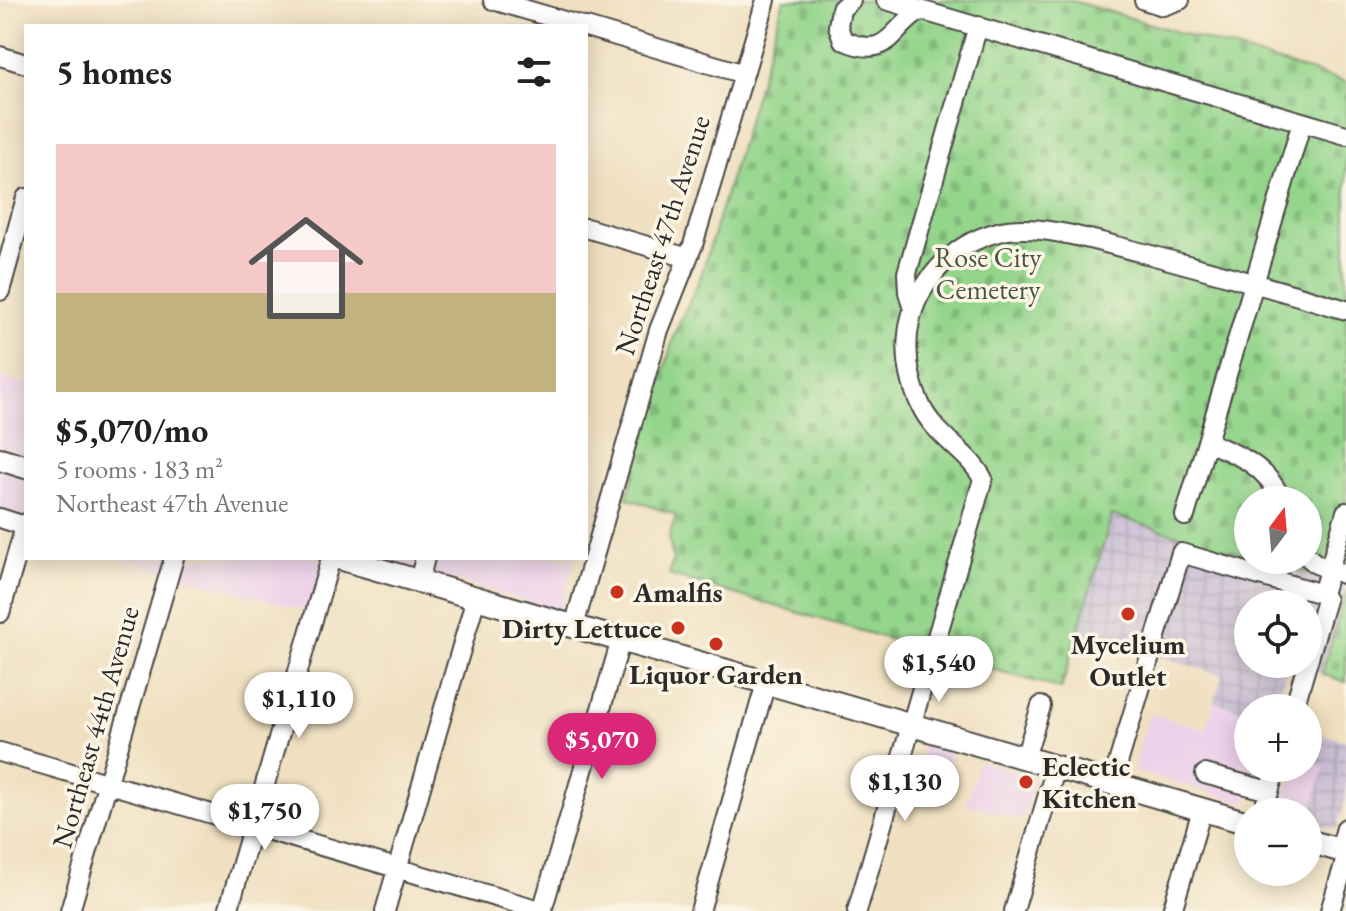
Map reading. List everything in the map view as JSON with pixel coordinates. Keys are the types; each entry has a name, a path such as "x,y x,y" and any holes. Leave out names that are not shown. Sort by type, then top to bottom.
{"main road":[{"path":"0,459 24,466"},
{"path":"346,560 1234,819"},
{"path":"1322,843 1344,847"}],"street":[{"path":"493,0 574,24"},
{"name":"Northeast 47th Avenue","path":"574,626 659,330 688,258 766,0"},
{"path":"851,0 841,9 838,26 843,40 856,46 877,46 896,36 912,15 922,10"},
{"path":"886,0 1346,135"},
{"path":"1144,0 1163,6 1179,1"},
{"path":"912,306 907,273 978,26"},
{"path":"588,28 744,74"},
{"path":"0,56 24,63"},
{"path":"1185,516 1302,122"},
{"path":"0,291 24,205"},
{"path":"588,229 688,258"},
{"path":"857,911 983,479 975,465 955,449 921,406 911,375 906,341 912,306 933,273 948,256 973,240 1001,231 1038,230 1077,236 1346,310"},
{"path":"1207,442 1246,457 1268,475 1274,486"},
{"path":"1322,605 1328,569 1346,512"},
{"path":"0,518 24,524"},
{"path":"0,613 24,532"},
{"path":"1112,783 1181,553 1324,597"},
{"name":"Northeast 44th Avenue","path":"70,911 173,560"},
{"path":"228,911 330,560"},
{"path":"419,581 424,560"},
{"path":"1322,565 1346,575"},
{"path":"385,911 476,598"},
{"path":"0,752 543,911 621,640"},
{"path":"700,911 766,683"},
{"path":"1025,758 1041,706"},
{"path":"1014,911 1056,767"},
{"path":"1205,774 1269,791"},
{"path":"1267,798 1272,782"},
{"path":"1172,911 1202,810"},
{"path":"1330,911 1344,847"}],"shaded area":[{"path":"0,376 24,383 24,454 0,447"},
{"path":"0,468 24,475 24,530 0,522"},
{"path":"1111,514 1234,550 1234,574 1313,574 1346,584 1322,669 1322,590 1234,590 1234,678 1284,678 1279,694 1234,694 1234,708 1214,702 1222,675 1076,631"},
{"path":"126,560 324,560 310,612"},
{"path":"387,560 574,560 560,611"},
{"path":"1214,702 1234,708 1234,782 1253,782 1248,798 1234,799 1133,770 1149,713 1206,730"},
{"path":"1322,734 1346,741 1346,798 1337,829 1322,825 1322,798 1315,798 1325,766 1322,765"},
{"path":"923,745 951,753 939,796 911,787"},
{"path":"979,761 1035,777 1022,820 966,804"},
{"path":"1289,782 1320,782 1315,798 1284,798"}],"green space":[{"name":"Rose City Cemetery","path":"784,0 1070,0 1346,82 1346,585 1309,574 1322,574 1322,486 1234,486 1234,552 1112,515 1061,689 669,575 673,559 669,537 676,515 627,498 675,333 701,276"},
{"path":"1346,592 1346,682 1322,674"}],"place":[{"name":"Amalfis","path":"617,592"},
{"name":"Mycelium Outlet","path":"1128,614"},
{"name":"Dirty Lettuce","path":"678,628"},
{"name":"Liquor Garden","path":"716,644"},
{"name":"Eclectic Kitchen","path":"1026,782"}]}
